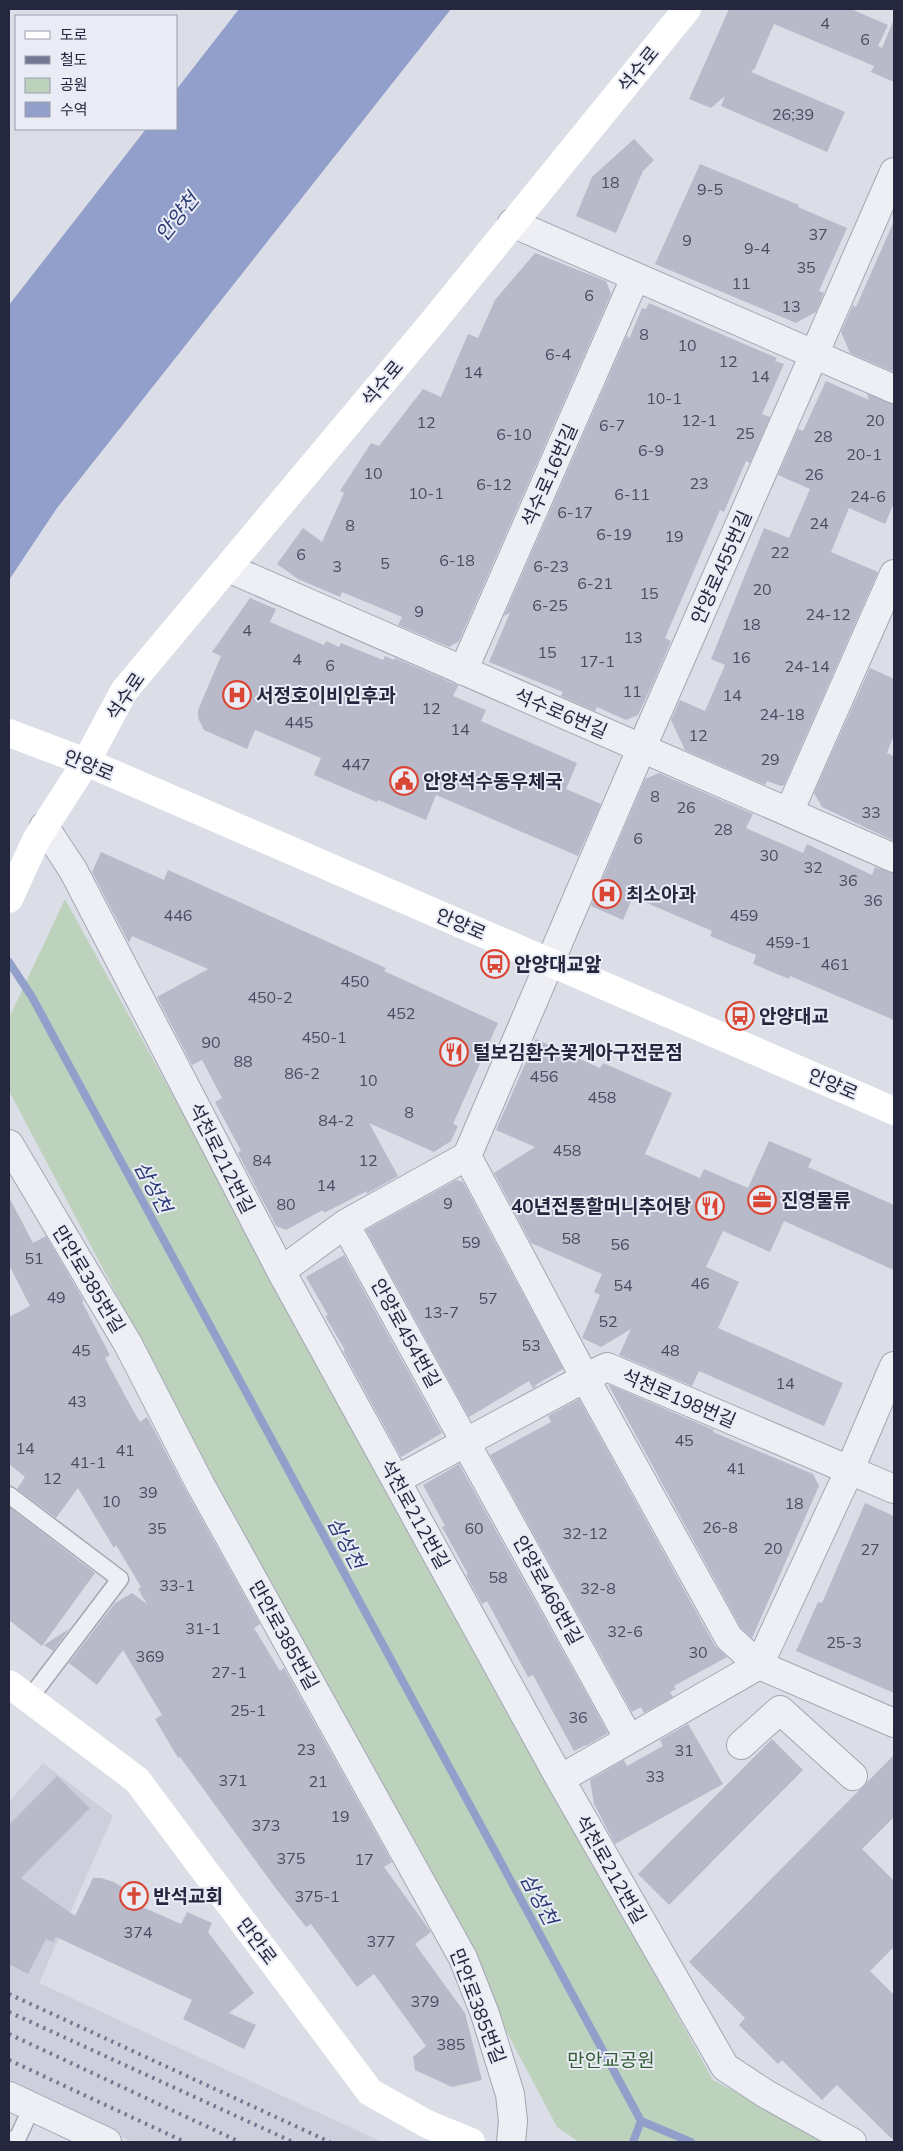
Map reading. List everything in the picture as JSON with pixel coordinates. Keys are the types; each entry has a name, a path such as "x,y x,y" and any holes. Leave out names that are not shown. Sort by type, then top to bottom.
{"street":[{"name":"석수로","path":"9,899 40,833 86,762 124,692 432,323 687,9"},
{"name":"안양로455번길","path":"551,963 642,747 894,172"},
{"path":"512,223 894,390"},
{"name":"석수로16번길","path":"463,671 635,278"},
{"name":"석수로6번길","path":"228,568 894,858"},
{"path":"789,812 894,574"},
{"name":"안양로","path":"18,737 86,762 894,1111"},
{"name":"석천로212번길","path":"40,833 73,870 281,1271 560,1779 725,2068 766,2094 852,2142"},
{"path":"281,1271 345,1224 467,1156 551,963"},
{"name":"만안로385번길","path":"9,1144 128,1344 200,1484 463,1958 485,2014 510,2094 513,2121 511,2142"},
{"path":"467,1156 585,1378 729,1638 760,1664 894,1723"},
{"name":"안양로454번길","path":"345,1224 467,1442"},
{"path":"560,1779 760,1664 850,1469 894,1366"},
{"name":"석천로198번길","path":"396,1480 607,1367 894,1489"},
{"name":"안양로468번길","path":"467,1442 630,1739"},
{"name":"만안로","path":"19,1692 137,1780 370,2092 427,2124 471,2142"},
{"path":"741,1745 780,1710 853,1776"},
{"path":"20,2102 107,2142"}],"lane":[{"path":"9,1495 120,1579 19,1692"},
{"path":"9,2140 18,2137 20,2102"}],"shaded area":[{"path":"43,1763 113,1816 39,1983 382,2142 133,2142 9,2085 9,1802"}],"green space":[{"name":"만안교공원","path":"65,899 713,2080 829,2142 579,2142 557,2127 9,1091 9,1018"}],"water":[{"name":"안양천","path":"239,9 451,9 57,508 9,580 9,305 145,130 178,130 178,87"}],"building":[{"path":"729,9 851,9 888,25 878,46 882,48 894,19 894,82 871,72 874,66 774,24 755,68 751,72 845,112 827,152 721,106 725,96 711,108 689,99"},
{"path":"634,139 654,160 643,171 616,233 576,216 592,177"},
{"path":"700,164 799,205 798,207 847,228 819,291 824,293 816,312 796,323 655,264"},
{"path":"894,221 894,372 850,353 841,332 853,305 856,307"},
{"path":"535,253 606,281 611,294 459,641 449,647 398,625 402,617 342,592 340,597 298,579 277,564 303,528 322,542 344,493 340,491 371,443 379,446 423,389 441,397 468,334 478,338 495,300"},
{"path":"649,303 777,358 775,361 784,364 762,414 770,417 750,463 746,461 724,512 720,510 665,638 671,641 653,683 638,715 626,720 597,707 595,711 561,696 563,692 489,662 510,613 504,616 627,335 629,339 642,308 646,309"},
{"path":"826,381 869,400 867,394 894,404 894,503 885,524 849,508 831,552 878,572 784,785 781,786 767,781 765,785 685,750 671,720 680,700 705,711 725,665 711,659 764,528 789,538 810,489 778,475 798,429 803,431"},
{"path":"250,598 276,609 270,622 324,645 326,641 339,647 341,643 383,660 385,656 394,660 395,658 455,684 458,686 453,696 486,710 481,721 577,763 566,789 601,804 578,856 436,795 426,820 378,800 377,802 314,775 321,758 255,730 247,749 204,730 198,718 198,710 221,656 212,652"},
{"path":"870,668 894,679 894,735 887,753 894,756 894,841 822,807 814,793"},
{"path":"659,773 753,814 746,828 803,853 807,844 872,875 875,867 894,873 894,1020 790,976 789,979 753,964 756,955 710,936 712,931 633,897 623,920 591,906 645,779"},
{"path":"101,852 164,880 168,870 386,968 384,971 498,1023 453,1124 458,1126 451,1141 434,1152 369,1123 398,1176 366,1194 367,1191 324,1213 323,1210 286,1230 276,1226 238,1153 241,1151 215,1102 222,1098 202,1060 192,1065 157,997 208,969 132,936 129,943 92,872"},
{"path":"536,1039 600,1068 603,1063 672,1093 645,1154 700,1178 704,1169 748,1188 769,1141 812,1159 808,1167 894,1205 894,1270 784,1221 770,1252 723,1231 706,1267 739,1282 718,1328 843,1383 824,1426 699,1371 692,1386 619,1355 631,1329 601,1347 582,1338 600,1295 594,1292 602,1274 531,1243 494,1173 535,1147 496,1130"},
{"path":"456,1180 463,1182 563,1369 533,1388 529,1381 469,1417 366,1230"},
{"path":"9,1197 33,1243 46,1236 84,1301 82,1302 110,1355 105,1358 129,1403 140,1422 147,1417 260,1624 254,1628 280,1671 284,1668 392,1862 384,1867 431,1932 415,1944 465,2013 482,2080 452,2087 415,2070 413,2057 426,2046 374,1974 357,1987 311,1924 306,1927 277,1890 180,1757 178,1758 155,1719 162,1715 123,1650 97,1685 69,1663 115,1603 132,1593 147,1604 138,1589 141,1587 116,1545 114,1548 78,1488 56,1518 17,1489 25,1477 9,1464 9,1317 30,1306 9,1265"},
{"path":"344,1255 442,1433 401,1457 343,1351 345,1350 325,1316 328,1315 306,1277"},
{"path":"608,1384 714,1430 713,1432 813,1474 819,1486 752,1638 741,1628"},
{"path":"579,1399 715,1646 727,1657 674,1686 676,1689 670,1692 673,1697 644,1713 641,1707 632,1712 490,1455 551,1422 548,1416"},
{"path":"459,1464 608,1733 586,1746 574,1751 533,1675 528,1677 487,1601 482,1604 442,1527 445,1526 423,1485"},
{"path":"865,1503 894,1516 894,1693 796,1651 818,1602 822,1603"},
{"path":"9,1507 95,1573 42,1646 9,1620"},
{"path":"69,1629 53,1651 44,1645"},
{"path":"688,1724 723,1784 615,1844 594,1804 590,1780 624,1760 627,1766 663,1746 660,1740"},
{"path":"772,1739 803,1770 669,1905 638,1874"},
{"path":"894,1755 894,1817 862,1849 894,1881 894,1947 870,1971 894,1995 894,2141 837,2085 822,2100 782,2060 778,2064 739,2025 745,2018 689,1962"},
{"path":"57,1776 90,1808 21,1878 75,1916 93,1878 101,1878 114,1882 127,1890 140,1906 181,1924 187,1912 212,1923 208,1932 254,1993 229,2013 256,2025 244,2049 183,2019 192,2000 56,1937 53,1942 46,1939 28,1974 9,1964 9,1825"}],"waterway":[{"name":"삼성천","path":"9,962 32,997 641,2121 633,2142"},
{"path":"641,2121 691,2142"}],"railway":[{"path":"9,1994 330,2142"},
{"path":"9,2012 293,2142"},
{"path":"9,2034 240,2142"},
{"path":"9,2060 185,2142"}],"place":[{"name":"서정호이비인후과","path":"237,695"},
{"name":"안양석수동우체국","path":"404,781"},
{"name":"최소아과","path":"607,894"},
{"name":"안양대교앞","path":"495,964"},
{"name":"안양대교","path":"740,1016"},
{"name":"털보김환수꽃게아구전문점","path":"454,1052"},
{"name":"진영물류","path":"762,1200"},
{"name":"40년전통할머니추어탕","path":"710,1206"},
{"name":"반석교회","path":"134,1896"}]}
